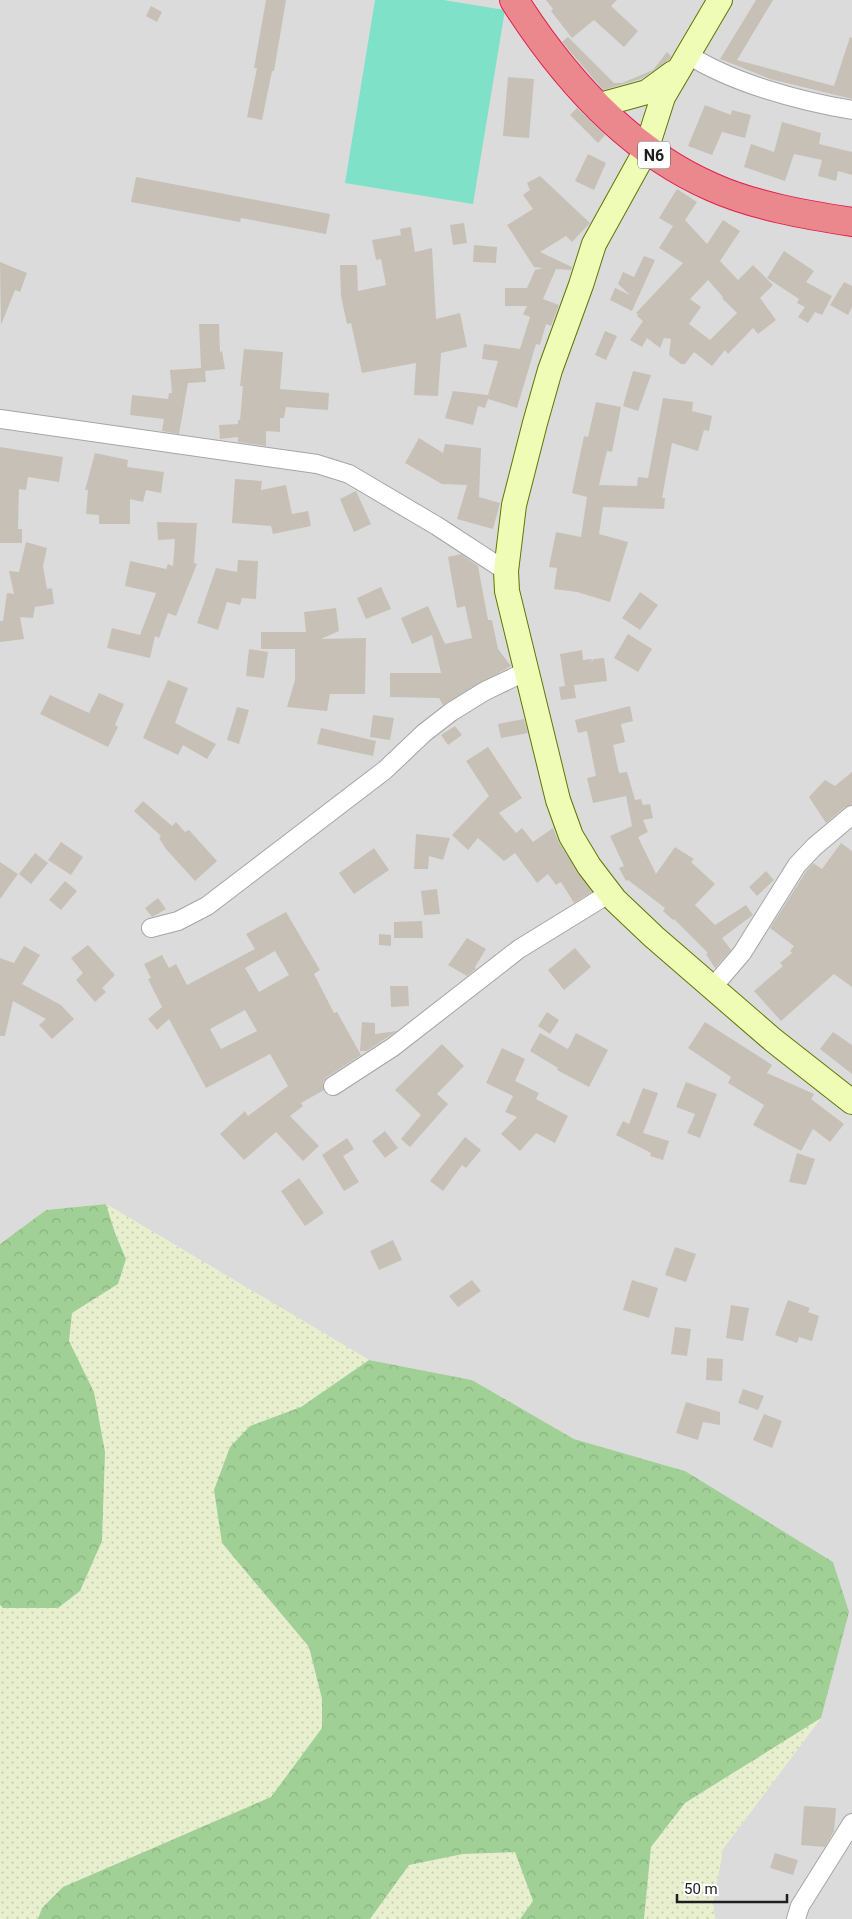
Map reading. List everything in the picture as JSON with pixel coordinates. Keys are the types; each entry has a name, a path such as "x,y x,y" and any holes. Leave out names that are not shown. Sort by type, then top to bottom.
{"highway":[{"name":"N6","path":"514,0 539,39 596,106 646,150 712,187 810,215 852,222"}],"street":[{"path":"720,0 683,61 658,109 646,150 594,244 582,285 550,370 514,505 506,571 513,622 527,671 558,800 571,836 589,866 610,892 654,937 712,988 852,1102"},
{"path":"596,106 647,92 683,61"},
{"path":"683,61 708,68 744,82 852,110"},
{"path":"0,419 316,464 341,471 437,526 506,571"},
{"path":"151,928 178,921 207,906 385,770 424,733 451,712 484,692 527,671"},
{"path":"712,988 742,953 797,866 814,847 852,815"},
{"path":"333,1086 393,1047 519,949 610,892"},
{"path":"796,1919 800,1906 852,1823"}],"shaded area":[{"path":"0,0 852,0 852,1919 715,1919 713,1904 723,1849 821,1718 685,1471 574,1439 472,1380 369,1360 106,1204 46,1210 0,1244"}],"green space":[{"path":"375,0 443,0 505,10 473,204 345,183"},
{"path":"106,1204 369,1360 301,1407 250,1426 222,1543 309,1647 322,1699 322,1728 271,1797 63,1887 42,1908 38,1919 0,1919 0,1605 3,1608 102,1541 105,1452 94,1392 69,1341 72,1313 118,1284 126,1259"},
{"path":"106,1204 126,1259 118,1284 72,1313 69,1341 94,1392 105,1452 102,1541 80,1591 58,1608 3,1608 0,1605 0,1244 46,1210"},
{"path":"369,1360 472,1380 574,1439 685,1471 833,1562 849,1612 821,1718 685,1803 651,1847 644,1919 520,1919 533,1901 515,1852 463,1854 409,1865 370,1919 38,1919 42,1908 63,1887 271,1797 322,1728 322,1699 309,1647 222,1543 214,1490 230,1447 250,1426 301,1407"},
{"path":"821,1718 723,1849 713,1904 715,1919 644,1919 651,1847 685,1803"},
{"path":"516,1852 533,1901 520,1919 370,1919 409,1865 463,1854"}],"building":[{"path":"266,0 286,0 274,71 272,71 262,120 247,117 257,68 254,68"},
{"path":"546,0 617,0 611,6 638,31 624,47 594,20 572,38 551,11 553,9"},
{"path":"756,0 773,0 737,60 834,86 850,37 852,38 852,99 770,79 720,59"},
{"path":"151,6 162,12 157,22 146,16"},
{"path":"568,37 614,83 622,83 653,70 667,52 671,56 669,60 641,79 603,90 562,42"},
{"path":"508,77 534,79 529,138 503,136"},
{"path":"705,105 731,115 732,110 751,115 745,138 722,132 712,155 688,146"},
{"path":"577,108 605,135 598,143 570,115"},
{"path":"782,122 821,133 819,144 852,152 852,175 838,171 836,181 818,176 822,160 794,154 785,181 744,167 751,144 774,152"},
{"path":"588,154 606,163 594,190 575,181"},
{"path":"540,176 590,223 572,242 566,236 540,252 572,267 571,270 556,269 543,299 559,305 551,326 546,324 540,345 536,344 517,408 488,399 485,408 478,406 473,425 445,418 453,391 488,395 498,361 482,359 484,344 520,349 530,317 523,314 527,306 505,306 505,288 527,288 535,270 543,268 534,267 507,225 533,209 523,195 530,190 527,183"},
{"path":"136,177 330,214 326,234 241,218 240,222 131,202"},
{"path":"677,189 697,202 685,220 707,244 723,220 740,231 720,261 738,280 753,265 773,285 760,298 776,320 758,334 753,328 728,354 725,350 712,366 694,352 685,364 681,364 669,355 671,339 664,338 660,348 647,338 642,347 630,340 643,321 636,313 683,263 659,248 673,226 659,218","holes":["708,280 737,313 710,340 689,324 701,307 690,299"]},
{"path":"464,223 467,243 453,245 450,225"},
{"path":"411,227 415,252 432,248 436,319 460,313 467,347 441,353 438,396 414,395 416,363 362,373 351,323 347,324 341,296 340,265 357,265 358,291 386,285 381,259 376,260 372,240 401,235 400,229"},
{"path":"474,245 497,247 496,263 473,262"},
{"path":"784,251 814,271 806,282 832,296 822,315 815,312 808,323 798,317 805,307 797,303 799,299 767,278"},
{"path":"644,256 655,260 632,311 610,300 615,288 630,295 618,284 623,272 634,277"},
{"path":"0,262 27,273 20,292 15,290 1,325"},
{"path":"844,282 852,286 852,307 848,315 830,305"},
{"path":"199,324 219,324 220,352 222,351 225,369 205,371 206,382 188,383 179,434 162,431 164,419 130,415 132,395 168,399 169,393 172,393 170,370 201,368"},
{"path":"605,331 617,336 606,360 595,355"},
{"path":"244,349 283,352 280,389 329,393 328,410 286,407 284,418 280,418 280,432 266,431 266,446 238,442 238,437 220,439 219,425 238,424 238,420 240,420 243,386 240,386"},
{"path":"633,371 651,375 638,411 623,406"},
{"path":"663,398 693,402 692,411 712,416 709,431 704,430 698,451 672,443 662,498 665,498 664,509 603,507 599,534 628,542 610,602 577,592 554,589 557,568 549,567 556,532 581,537 587,497 572,493 584,436 588,437 596,402 621,407 612,452 607,451 599,485 637,486 638,477 648,478"},
{"path":"419,438 443,453 445,444 481,448 479,497 500,503 493,529 457,519 467,485 442,484 405,463"},
{"path":"0,447 63,457 59,482 28,477 26,490 19,489 18,529 22,529 22,543 0,543"},
{"path":"95,453 128,460 127,467 164,472 161,493 146,490 143,502 130,499 130,524 99,524 99,515 86,514 88,490 85,490"},
{"path":"235,479 262,481 261,490 286,485 292,514 308,511 311,526 273,534 271,526 232,523"},
{"path":"356,491 371,524 354,532 340,499"},
{"path":"157,522 197,523 194,563 197,564 176,616 168,613 159,638 155,636 150,658 107,648 112,628 140,635 156,593 125,586 130,561 166,569 168,564 173,566 175,539 158,540"},
{"path":"26,542 47,548 43,566 47,589 52,588 54,604 35,607 33,618 20,617 24,639 0,642 0,621 3,621 7,593 14,594 9,571 19,572"},
{"path":"461,554 478,566 488,620 492,620 498,649 511,666 443,705 439,698 390,697 390,673 441,673 432,635 412,644 401,618 428,606 445,644 472,638 465,606 457,608 448,557"},
{"path":"238,560 258,561 256,599 242,598 240,605 227,602 218,630 197,623 216,568 237,572"},
{"path":"381,587 391,609 366,619 357,598"},
{"path":"640,592 658,605 640,630 622,618"},
{"path":"336,608 339,631 321,639 366,638 365,694 330,694 327,711 287,707 295,680 295,649 261,649 261,632 306,632 304,612"},
{"path":"628,634 652,649 638,672 614,658"},
{"path":"249,649 268,652 264,678 246,676"},
{"path":"582,650 583,660 592,659 591,662 594,659 604,658 607,681 574,685 576,698 561,700 559,687 565,686 560,654"},
{"path":"168,680 188,688 175,723 216,744 207,759 183,745 178,755 143,738"},
{"path":"99,693 124,704 115,725 118,727 108,747 40,714 50,695 89,713"},
{"path":"630,706 633,721 621,724 625,742 613,745 619,773 627,772 635,800 641,799 643,805 650,804 653,818 643,820 648,832 638,837 656,874 675,847 694,859 691,862 715,884 695,905 715,925 746,905 753,915 722,938 731,950 715,968 706,954 708,953 674,919 663,911 665,908 628,880 626,881 619,868 624,866 610,836 632,826 626,796 593,803 587,778 596,776 587,731 578,733 575,720"},
{"path":"237,707 249,710 239,744 227,740"},
{"path":"373,715 394,718 390,740 370,737"},
{"path":"524,719 528,733 501,738 498,724"},
{"path":"455,726 462,735 448,745 441,735"},
{"path":"321,728 376,741 373,756 317,744"},
{"path":"488,747 522,798 499,813 516,833 522,828 533,842 553,828 559,843 592,892 574,903 561,882 556,885 548,874 537,883 515,853 504,861 478,838 468,850 452,835 489,796 466,761"},
{"path":"852,772 852,805 845,807 826,823 809,797 825,780 835,786"},
{"path":"143,801 172,826 176,822 185,832 189,830 217,861 195,881 166,849 159,838 161,836 134,811"},
{"path":"416,834 450,838 443,860 429,856 428,869 414,869"},
{"path":"61,842 83,857 71,875 48,860"},
{"path":"841,843 852,851 852,987 834,974 781,1021 754,991 783,966 780,963 792,953 790,951 794,946 770,928 807,870 813,863 822,869"},
{"path":"374,848 389,870 354,894 339,873"},
{"path":"35,853 48,863 31,884 19,874"},
{"path":"0,862 18,874 0,899"},
{"path":"766,871 774,880 757,896 749,887"},
{"path":"65,881 77,891 61,910 49,900"},
{"path":"437,889 440,914 424,915 421,891"},
{"path":"158,898 166,909 152,917 145,908"},
{"path":"286,912 320,970 314,974 334,1013 337,1012 361,1055 327,1077 323,1082 324,1090 301,1103 303,1106 290,1116 319,1146 303,1161 276,1132 244,1160 220,1134 245,1111 248,1116 288,1086 270,1054 206,1088 169,1019 157,1030 148,1019 162,1007 148,979 151,978 144,964 162,955 169,968 176,964 187,985 255,949 246,934","holes":["275,951 289,975 259,992 245,968","245,1010 257,1031 221,1049 210,1029"]},
{"path":"422,921 423,938 394,938 394,922"},
{"path":"379,934 391,935 391,946 379,945"},
{"path":"467,938 486,949 475,967 476,969 467,976 448,965"},
{"path":"88,945 115,975 102,988 106,992 95,1002 76,980 83,973 71,958"},
{"path":"24,946 40,955 22,984 61,1005 74,1019 52,1039 39,1025 46,1019 13,1001 5,1036 0,1036 0,958 14,963"},
{"path":"575,948 591,967 564,990 548,970"},
{"path":"390,986 408,986 409,1006 391,1007"},
{"path":"547,1012 559,1020 550,1034 538,1026"},
{"path":"362,1022 375,1023 375,1034 397,1031 367,1051 360,1051"},
{"path":"705,1022 772,1065 767,1073 814,1094 811,1099 844,1124 830,1142 813,1129 801,1151 753,1125 764,1105 728,1083 731,1077 688,1048"},
{"path":"833,1032 852,1045 852,1074 820,1049"},
{"path":"540,1033 568,1049 576,1033 608,1050 589,1087 557,1070 558,1068 530,1051"},
{"path":"442,1044 464,1066 437,1094 448,1104 410,1147 401,1139 421,1115 395,1090"},
{"path":"502,1048 525,1059 515,1081 539,1093 536,1099 568,1116 555,1143 536,1133 520,1151 501,1134 517,1117 505,1112 513,1096 486,1083"},
{"path":"686,1082 717,1094 700,1138 687,1133 695,1114 676,1107"},
{"path":"643,1088 658,1093 643,1133 669,1141 663,1160 650,1156 651,1153 616,1135 623,1121 629,1124"},
{"path":"385,1131 398,1148 385,1158 372,1141"},
{"path":"465,1137 481,1150 466,1168 462,1165 443,1191 430,1181"},
{"path":"347,1138 354,1149 343,1156 359,1182 344,1191 322,1155"},
{"path":"797,1153 815,1159 806,1185 789,1182"},
{"path":"299,1178 324,1213 305,1226 281,1191"},
{"path":"393,1240 402,1260 379,1270 370,1251"},
{"path":"675,1247 696,1254 686,1282 665,1275"},
{"path":"472,1280 481,1291 458,1307 449,1296"},
{"path":"632,1280 658,1288 649,1318 623,1310"},
{"path":"788,1300 810,1308 808,1312 819,1316 812,1341 799,1337 797,1343 775,1335"},
{"path":"731,1305 749,1308 743,1341 726,1338"},
{"path":"675,1327 691,1329 687,1356 671,1354"},
{"path":"707,1358 723,1359 722,1381 706,1380"},
{"path":"743,1389 764,1396 758,1410 738,1403"},
{"path":"686,1402 720,1412 720,1425 703,1422 698,1440 676,1433"},
{"path":"764,1414 782,1421 772,1448 753,1440"},
{"path":"804,1806 836,1808 834,1831 825,1847 801,1845"},
{"path":"775,1853 798,1860 793,1875 770,1868"}]}
